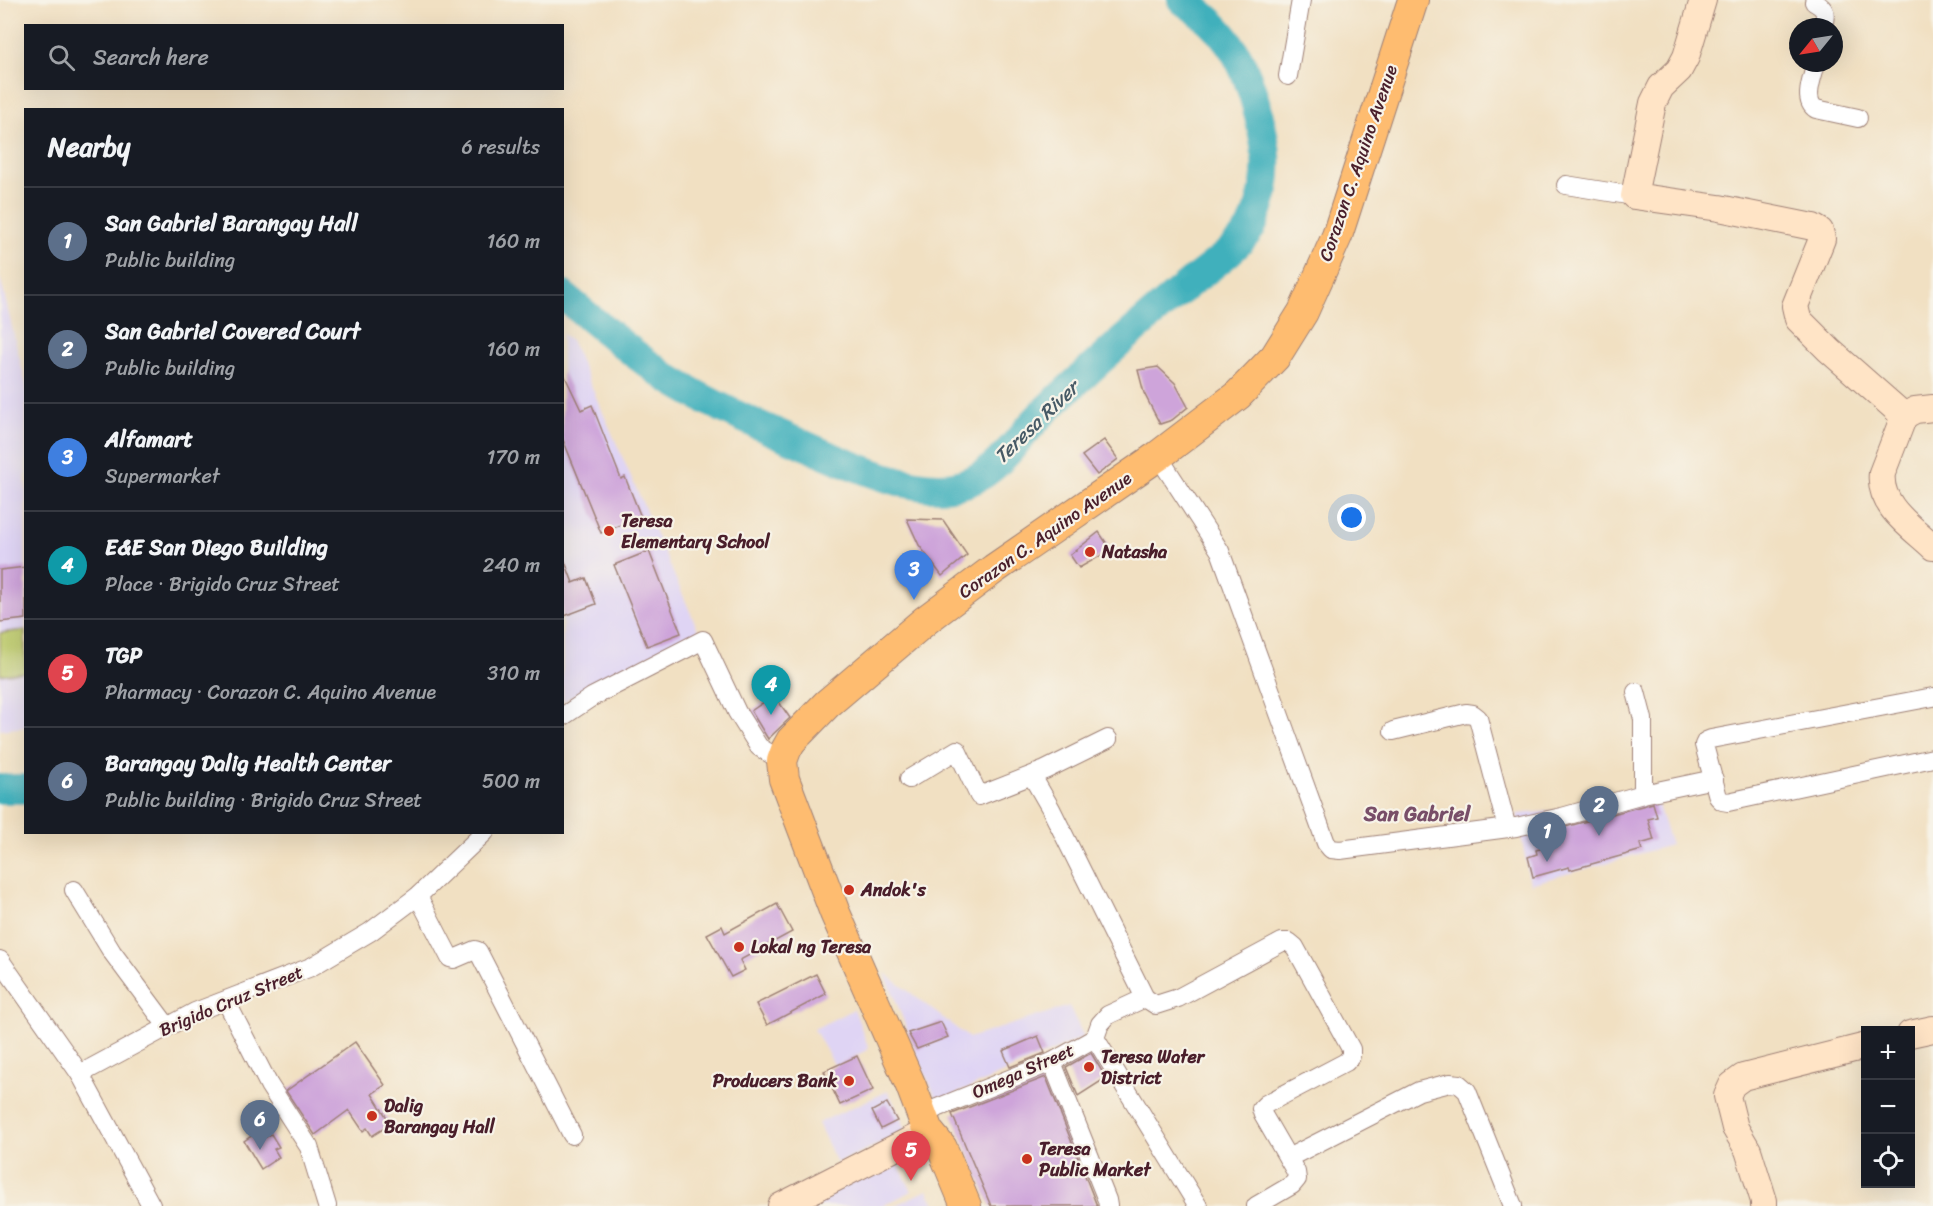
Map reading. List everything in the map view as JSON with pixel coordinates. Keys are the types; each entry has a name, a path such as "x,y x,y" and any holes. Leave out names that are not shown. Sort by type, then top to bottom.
{"main road":[{"name":"Corazon C. Aquino Avenue","path":"782,761 791,741 827,704 926,620 994,569 1158,456 1238,395 1275,357 1303,312 1337,236 1413,0"},
{"path":"782,761 784,779 791,802 835,913 925,1122 942,1148 966,1206"},
{"path":"925,1122 928,1154 949,1206"}],"street":[{"path":"1288,76 1301,0"},
{"path":"1634,196 1653,103 1661,87 1679,70 1686,57 1703,0"},
{"path":"1812,0 1823,7 1825,18"},
{"path":"1814,72 1808,98 1810,105 1816,109 1858,118"},
{"path":"1566,185 1719,208 1813,227 1820,231 1822,239 1795,306 1798,319 1904,416"},
{"path":"1933,408 1915,410 1904,416 1882,473 1881,483 1883,494 1891,506 1933,547"},
{"path":"1158,456 1220,551 1326,843 1331,849 1340,850 1507,828 1562,817 1643,794 1714,780"},
{"path":"564,716 592,697 704,640 737,712 759,747 782,761"},
{"path":"1636,692 1643,719 1643,794"},
{"path":"1933,697 1712,739 1706,741 1704,745 1719,797 1722,801 1728,802 1933,758"},
{"path":"1393,731 1466,713 1478,718 1507,828"},
{"path":"909,779 957,750 979,796 1032,776 1108,739"},
{"path":"1032,776 1051,809 1145,998 1156,1005 1178,998 1282,942 1289,942 1294,947 1351,1049 1351,1056 1346,1062 1266,1104 1262,1109 1263,1115 1296,1172 1297,1179 1292,1185 1256,1206"},
{"name":"Brigido Cruz Street","path":"80,1074 167,1026 311,967 370,932 418,896 484,834"},
{"path":"74,890 112,952 167,1026"},
{"path":"418,896 450,958 454,960 475,950 478,951 572,1135"},
{"path":"0,960 80,1074 151,1204"},
{"name":"Omega Street","path":"925,1122 1052,1062 1095,1038 1100,1024 1108,1016 1145,998"},
{"path":"226,1001 268,1085 309,1147 327,1206"},
{"path":"1915,1033 1933,1029"},
{"path":"1095,1038 1198,1206"},
{"path":"1764,1206 1748,1150 1735,1128 1728,1096 1732,1085 1743,1077 1861,1047"},
{"path":"1052,1062 1108,1206"},
{"path":"1288,1158 1419,1092 1450,1083 1459,1084 1467,1091 1513,1206"},
{"path":"781,1206 925,1122"}],"shaded area":[{"path":"0,277 24,377 24,727 0,730"},
{"name":"Teresa Elementary School","path":"564,335 571,340 699,632 595,683 564,701"},
{"path":"1651,784 1671,845 1530,884 1517,814 1565,810"},
{"path":"885,973 969,1038 1069,1006 1084,1037 938,1102"},
{"path":"854,1009 869,1049 835,1066 814,1029"},
{"path":"888,1091 907,1131 837,1163 818,1123"},
{"path":"896,1160 912,1191 882,1206 806,1206"},
{"path":"928,1190 936,1206 893,1206"}],"green space":[{"path":"24,630 24,672 0,675 0,633"}],"building":[{"path":"1158,367 1175,383 1188,407 1172,420 1160,424 1144,393 1138,370"},
{"path":"564,374 581,410 592,405 621,479 625,477 641,517 601,533 564,442"},
{"path":"1104,440 1118,459 1097,475 1082,456"},
{"path":"907,519 943,520 967,555 942,576 919,545"},
{"name":"Natasha","path":"1099,532 1111,550 1079,568 1070,555"},
{"path":"649,551 681,633 647,646 614,565"},
{"path":"564,559 573,583 586,578 596,604 564,616"},
{"path":"24,567 24,619 0,622 0,570"},
{"path":"774,695 790,718 768,739 751,711"},
{"path":"1653,803 1657,817 1648,819 1654,840 1640,844 1642,850 1570,870 1569,867 1533,877 1528,857 1537,854 1536,850 1562,843 1558,829"},
{"name":"Lokal ng Teresa","path":"777,904 792,932 740,960 745,970 731,977 707,934 722,926 725,933"},
{"path":"816,974 826,994 767,1025 756,1004"},
{"path":"941,1022 948,1037 917,1049 908,1033"},
{"path":"1038,1036 1045,1053 1010,1067 1003,1051"},
{"path":"355,1042 385,1085 372,1094 391,1124 372,1136 367,1128 363,1131 349,1110 315,1135 286,1091"},
{"name":"Teresa Water District","path":"1091,1053 1106,1078 1078,1096 1066,1067"},
{"name":"Producers Bank","path":"857,1056 873,1090 840,1105 824,1071"},
{"name":"Teresa Public Market","path":"1046,1077 1097,1206 991,1206 952,1114"},
{"path":"887,1103 897,1121 881,1129 872,1111"},
{"path":"262,1129 266,1137 271,1134 279,1147 274,1149 279,1157 261,1169 244,1141"}],"waterway":[{"name":"Teresa River","path":"564,297 629,350 671,380 748,420 853,466 897,481 939,487 971,481 1002,458 1049,407 1122,341 1228,252 1244,237 1254,223 1263,194 1266,156 1263,131 1251,88 1238,58 1221,32 1182,0"},
{"name":"Teresa River","path":"0,789 24,789"}],"place":[{"name":"Teresa Elementary School","path":"609,531"},
{"name":"Natasha","path":"1090,552"},
{"name":"Alfamart","path":"914,600"},
{"name":"E&E San Diego Building","path":"771,715"},
{"name":"San Gabriel Covered Court","path":"1599,836"},
{"name":"San Gabriel Barangay Hall","path":"1547,862"},
{"name":"Andok's","path":"849,890"},
{"name":"Lokal ng Teresa","path":"739,947"},
{"name":"Teresa Water District","path":"1089,1067"},
{"name":"Producers Bank","path":"849,1081"},
{"name":"Dalig Barangay Hall","path":"372,1116"},
{"name":"Barangay Dalig Health Center","path":"260,1150"},
{"name":"Teresa Public Market","path":"1027,1159"},
{"name":"TGP","path":"911,1181"}],"district":[{"name":"San Gabriel","path":"1417,814"}]}
